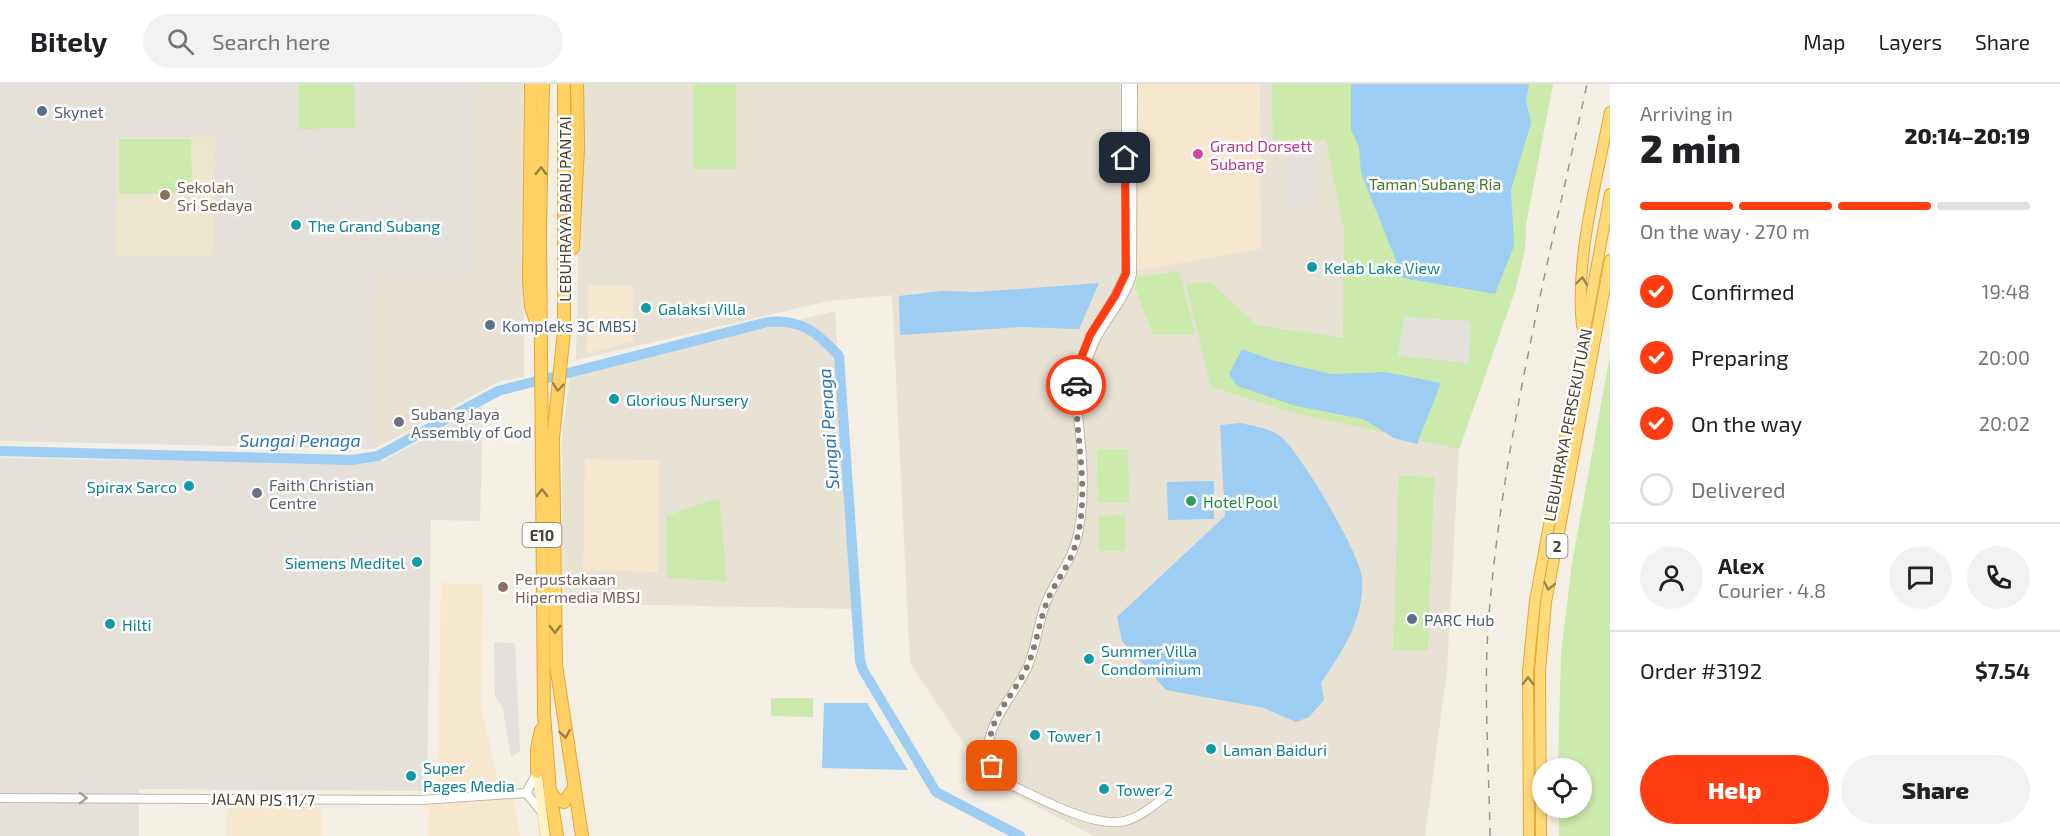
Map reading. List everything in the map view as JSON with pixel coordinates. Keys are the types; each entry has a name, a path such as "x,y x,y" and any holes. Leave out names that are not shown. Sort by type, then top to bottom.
{"highway":[{"path":"531,84 531,307 541,333"},
{"name":"LEBUHRAYA BARU PANTAI","path":"543,84 540,230 544,714 549,791 557,836"},
{"name":"LEBUHRAYA BARU PANTAI","path":"564,84 564,330 554,419 555,665 582,836"},
{"path":"564,330 570,314 573,201 570,84"},
{"path":"573,201 578,147 577,84"},
{"path":"1583,339 1581,293 1610,112"},
{"name":"LEBUHRAYA PERSEKUTUAN","path":"1529,836 1529,647 1544,545 1610,194"},
{"name":"LEBUHRAYA PERSEKUTUAN","path":"1541,836 1540,649 1546,602 1610,260"},
{"path":"537,772 537,749 544,714"},
{"path":"549,791 556,800 564,802 574,788"}],"main road":[{"path":"537,772 545,836"}],"street":[{"path":"1126,84 1126,273 1115,296 1090,335 1077,369 1075,388 1083,508 1071,558 1047,600 1025,672 994,721 990,758 996,774 1007,783 1103,821 1126,821 1168,794"},
{"path":"1078,417 1085,370 1095,340 1129,286 1132,274 1133,84"},
{"path":"537,772 526,793 540,810"},
{"name":"JALAN PJS 11/7","path":"0,798 422,800 526,793"}],"shaded area":[{"path":"0,84 523,84 524,377 500,381 374,449 0,441"},
{"path":"0,84 476,84 475,277 375,277 374,449 0,440"},
{"path":"582,84 1553,84 1526,224 1525,250 1515,291 1459,449 1447,671 1425,836 1094,836 990,782 910,663 892,295 829,301 576,360"},
{"path":"1136,84 1260,84 1261,249 1136,271"},
{"name":"Sekolah Sri Sedaya","path":"116,137 215,137 214,253 207,257 116,257"},
{"path":"1317,141 1318,204 1286,205 1285,142"},
{"path":"588,285 633,285 633,341 586,354"},
{"path":"835,311 853,609 562,603 562,438 570,376"},
{"path":"1404,317 1471,321 1469,363 1398,356"},
{"path":"483,406 480,521 431,520 427,791 139,789 139,836 0,836 0,458 369,463 385,460"},
{"path":"585,459 659,460 658,572 583,570"},
{"path":"441,583 483,584 481,707 501,791 437,796"},
{"path":"494,642 515,643 520,751 511,757 503,709 495,695"},
{"path":"513,797 520,836 428,836 429,805"},
{"path":"230,807 322,807 322,836 226,836 226,813"}],"green space":[{"path":"298,84 354,84 355,128 298,129"},
{"path":"693,84 736,84 736,169 693,169"},
{"name":"Taman Subang Ria","path":"1272,84 1553,84 1526,224 1525,250 1515,291 1459,449 1291,412 1211,387 1186,284 1210,282 1257,325 1343,338 1344,229 1326,140 1273,140"},
{"path":"119,139 191,139 192,193 119,194"},
{"path":"1179,271 1195,334 1153,335 1135,288 1137,277"},
{"path":"1610,355 1610,836 1559,836 1559,818 1592,818 1592,758 1558,758 1561,653 1572,563"},
{"path":"1128,449 1129,502 1098,503 1097,450"},
{"path":"1399,476 1434,477 1428,650 1393,650"},
{"path":"719,498 727,581 667,578 666,516"},
{"path":"1125,515 1125,551 1099,551 1098,516"},
{"path":"771,698 813,698 813,717 771,716"}],"water":[{"path":"1351,84 1529,84 1526,101 1531,123 1511,190 1514,246 1495,294 1403,278 1361,173 1359,147 1351,130"},
{"path":"1099,283 1079,329 1020,327 900,335 899,296 942,291 978,292"},
{"path":"1242,349 1272,360 1331,374 1386,372 1441,383 1417,444 1394,438 1363,419 1296,406 1237,386 1229,374"},
{"path":"1241,423 1271,431 1289,445 1314,481 1341,527 1362,578 1362,593 1356,621 1344,647 1321,683 1324,700 1309,717 1296,722 1264,708 1166,690 1122,641 1117,617 1225,516 1220,425"},
{"name":"Hotel Pool","path":"1214,481 1214,519 1168,520 1167,482"},
{"path":"824,703 867,703 908,770 822,768"}],"waterway":[{"name":"Sungai Penaga","path":"0,451 352,460 378,456 498,391 768,322 799,325 816,334 839,356 860,661 863,670 936,792 1020,836"}],"railway":[{"path":"1490,836 1486,669 1496,547 1505,480 1529,348 1587,84"}],"way so far":[{"path":"992,766 989,743 994,721 1030,661 1047,600 1071,558 1077,537 1083,508 1076,385"}],"place":[{"name":"Skynet","path":"42,111"},
{"name":"Grand Dorsett Subang","path":"1198,154"},
{"name":"Sekolah Sri Sedaya","path":"165,195"},
{"name":"The Grand Subang","path":"296,225"},
{"name":"Kelab Lake View","path":"1312,267"},
{"name":"Galaksi Villa","path":"646,308"},
{"name":"Kompleks 3C MBSJ","path":"490,325"},
{"name":"Glorious Nursery","path":"614,399"},
{"name":"Subang Jaya Assembly of God","path":"399,422"},
{"name":"Spirax Sarco","path":"189,486"},
{"name":"Faith Christian Centre","path":"257,493"},
{"name":"Hotel Pool","path":"1191,501"},
{"name":"Siemens Meditel","path":"417,562"},
{"name":"Perpustakaan Hipermedia MBSJ","path":"503,587"},
{"name":"PARC Hub","path":"1412,619"},
{"name":"Hilti","path":"110,624"},
{"name":"Summer Villa Condominium","path":"1089,659"},
{"name":"Tower 1","path":"1035,735"},
{"name":"Laman Baiduri","path":"1211,749"},
{"name":"Super Pages Media","path":"411,776"},
{"name":"Tower 2","path":"1104,789"}],"route":[{"path":"1076,385 1077,369 1090,335 1115,296 1126,273 1125,158"}]}
